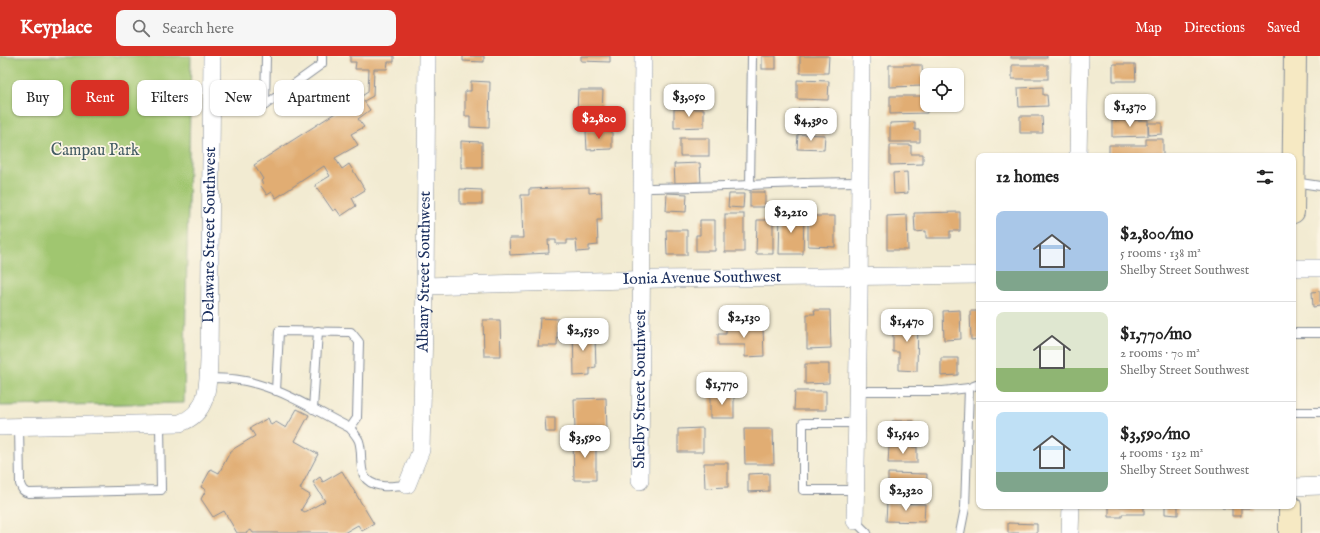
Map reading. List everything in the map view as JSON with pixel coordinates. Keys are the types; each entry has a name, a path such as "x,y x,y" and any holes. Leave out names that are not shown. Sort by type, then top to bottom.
{"main road":[{"path":"1294,153 1295,56"},
{"path":"1290,509 1290,533"}],"street":[{"name":"Delaware Street Southwest","path":"212,56 212,80"},
{"name":"Albany Street Southwest","path":"407,485 421,450 425,286 427,56"},
{"name":"Shelby Street Southwest","path":"640,481 643,56"},
{"path":"855,521 858,391 861,56"},
{"path":"1078,153 1080,56"},
{"name":"Delaware Street Southwest","path":"160,424 180,423 188,420 198,411 204,402 207,392 212,116"},
{"path":"1296,268 1320,268"},
{"name":"Ionia Avenue Southwest","path":"425,286 641,280 976,275"},
{"path":"0,427 160,424"},
{"path":"1296,487 1320,486"},
{"path":"1070,533 1071,509"}],"lane":[{"path":"266,56 266,80"},
{"path":"266,104 322,64 322,56"},
{"path":"750,186 752,56"},
{"path":"642,188 750,186 814,182 860,182"},
{"path":"1296,182 1320,186"},
{"path":"276,391 279,331 351,332 359,342 357,418 350,428"},
{"path":"313,409 318,332"},
{"path":"1296,333 1320,333"},
{"path":"208,378 227,378 257,383 350,428 356,434 359,441 361,470 365,478 375,484 383,486 407,485"},
{"path":"858,391 943,391 969,388 976,385"},
{"path":"960,533 964,508 969,388"},
{"path":"1296,412 1320,412"},
{"path":"856,490 803,490 803,423 857,423"},
{"path":"19,426 20,484 24,492 161,490 160,424"},
{"path":"855,521 868,533"}],"green space":[{"name":"Campau Park","path":"0,56 191,56 191,80 137,80 137,116 190,116 184,403 0,406"}],"building":[{"path":"350,56 394,56 394,62 388,62 387,69 374,69 373,96 364,101 364,95 368,92 369,69 355,69 356,62 350,62"},
{"path":"463,56 484,56 484,62 463,61"},
{"path":"581,56 610,56 610,62 581,61"},
{"path":"762,56 776,56 776,69 762,69"},
{"path":"800,56 829,56 828,73 800,73"},
{"path":"1011,56 1047,56 1047,58 1011,58"},
{"path":"1113,64 1135,64 1136,81 1113,81"},
{"path":"889,65 922,65 922,68 920,68 920,86 889,87"},
{"path":"1012,65 1048,65 1048,79 1012,79"},
{"path":"797,80 829,81 828,100 797,99"},
{"path":"471,81 490,82 489,128 470,127 470,116 465,116 465,91 471,91"},
{"path":"1043,87 1043,95 1047,95 1048,106 1019,107 1018,88"},
{"path":"578,90 603,90 602,113 577,113"},
{"path":"890,96 920,96 920,112 927,112 927,113 890,114"},
{"path":"364,101 370,110 364,114"},
{"path":"829,108 829,125 799,126 798,109"},
{"path":"674,109 704,109 704,127 674,128"},
{"path":"331,116 362,116 358,119 364,127 351,134 358,145 335,158 342,169 349,164 365,190 352,198 356,206 341,216 336,209 333,211 315,185 330,176 324,166 276,198 272,192 267,195 261,186 263,184 261,181 263,179 254,165"},
{"path":"1020,116 1042,116 1043,133 1020,133"},
{"path":"1148,120 1148,136 1112,137 1112,121"},
{"path":"915,122 915,130 920,130 920,142 890,142 890,123"},
{"path":"1148,123 1162,123 1162,134 1149,135"},
{"path":"612,130 612,149 587,150 586,131"},
{"path":"798,134 825,135 824,150 797,149"},
{"path":"680,138 709,138 709,156 680,156"},
{"path":"1146,139 1163,139 1163,153 1109,153 1109,145 1146,145"},
{"path":"461,141 482,142 482,168 461,168"},
{"path":"890,145 911,145 911,154 923,154 923,164 890,165"},
{"path":"700,163 701,182 675,183 674,164"},
{"path":"907,172 908,193 894,194 893,173"},
{"path":"589,187 589,193 601,192 602,220 597,220 598,245 589,246 589,251 577,252 576,240 567,240 567,244 556,244 556,240 548,240 549,253 510,255 509,238 523,238 521,195 529,195 529,189"},
{"path":"460,189 482,190 482,204 460,204"},
{"path":"750,192 765,192 765,207 750,207"},
{"path":"667,193 687,194 686,212 666,211"},
{"path":"729,194 744,194 743,208 728,207"},
{"path":"960,212 960,231 950,231 950,238 926,238 926,231 915,232 914,213"},
{"path":"780,213 804,214 803,254 779,254"},
{"path":"725,214 744,214 744,252 725,252"},
{"path":"907,215 908,250 887,250 887,216"},
{"path":"808,216 835,216 835,247 808,246"},
{"path":"700,220 715,220 715,251 696,251 696,235 700,235"},
{"path":"757,220 773,220 773,254 756,254"},
{"path":"666,230 687,230 687,255 667,255"},
{"path":"1320,291 1320,306 1313,307 1312,292"},
{"path":"814,310 830,310 831,348 807,349 807,314 815,314"},
{"path":"960,310 961,339 944,340 943,311"},
{"path":"970,311 976,311 976,339 971,340"},
{"path":"540,318 558,319 557,346 538,346"},
{"path":"899,318 918,318 917,371 899,370 899,352 893,352 893,328 899,328"},
{"path":"483,320 500,320 501,356 484,356"},
{"path":"573,324 584,324 585,337 595,337 596,367 590,368 590,375 574,376"},
{"path":"755,324 755,328 763,328 764,356 745,357 745,345 718,345 718,334 726,334 726,325"},
{"path":"941,358 958,358 958,375 941,376"},
{"path":"805,364 829,364 829,383 805,384"},
{"path":"795,391 826,391 826,410 794,410"},
{"path":"710,393 734,393 734,418 710,418"},
{"path":"606,398 607,430 575,431 574,399"},
{"path":"297,409 309,415 295,441 318,454 300,489 310,495 301,510 305,512 325,501 313,482 320,477 323,482 342,471 374,524 362,531 358,525 344,533 253,533 251,530 246,533 237,533 224,511 213,517 201,499 206,490 201,487 211,469 219,473 230,452 255,436 250,428 268,418 271,425 276,422 286,428"},
{"path":"545,418 555,418 555,432 546,432"},
{"path":"892,421 914,421 914,437 893,437"},
{"path":"703,428 703,452 678,452 678,429"},
{"path":"744,429 773,429 774,464 745,464"},
{"path":"573,438 596,438 596,480 574,480"},
{"path":"889,447 917,447 917,463 888,463"},
{"path":"704,463 728,463 728,487 705,488"},
{"path":"769,473 769,491 748,492 748,474"},
{"path":"888,473 927,474 926,494 888,493"},
{"path":"887,503 925,504 924,522 886,521"},
{"path":"1109,509 1144,509 1144,514 1122,514 1122,517 1109,517"},
{"path":"1165,509 1178,509 1178,515 1165,514"},
{"path":"1232,509 1241,509 1241,516 1232,516"},
{"path":"1008,523 1037,524 1037,533 1008,533"}]}
